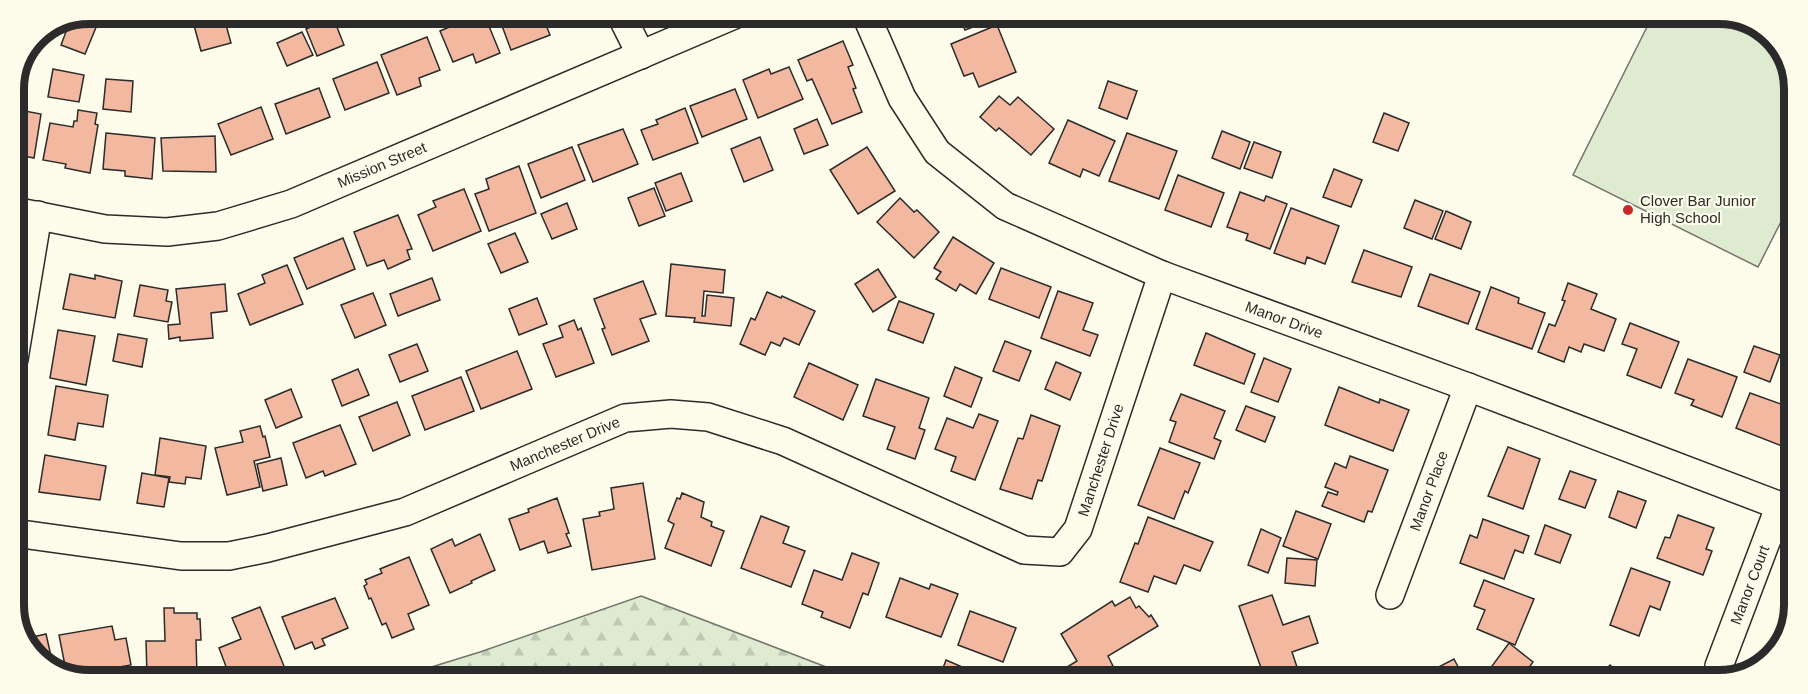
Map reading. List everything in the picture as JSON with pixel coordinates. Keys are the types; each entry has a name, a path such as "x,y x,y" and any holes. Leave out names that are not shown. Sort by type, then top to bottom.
{"street":[{"path":"626,24 641,55"},
{"name":"Mission Street","path":"26,213 105,229 167,232 218,226 291,204 713,24"},
{"name":"Manor Drive","path":"870,24 902,98 937,152 1005,206 1162,275 1784,506"},
{"path":"24,237 26,213"},
{"name":"Manchester Drive","path":"24,534 181,556 229,556 405,513 625,418 671,414 708,417 783,441 1024,550 1060,552 1078,529 1162,275"},
{"name":"Manor Place","path":"1390,595 1468,387"},
{"name":"Manor Court","path":"1719,666 1784,512"}],"green space":[{"path":"1648,24 1719,24 1740,27 1755,35 1771,49 1779,64 1784,84 1784,216 1758,267 1573,175"},
{"path":"641,596 834,670 422,670"}],"building":[{"path":"194,24 226,24 231,43 201,51"},
{"path":"317,24 336,24 344,45 317,56 306,29"},
{"path":"456,24 488,24 500,53 476,63 473,54 453,62 440,31"},
{"path":"501,24 546,24 550,35 511,50"},
{"path":"962,24 980,24 965,30"},
{"path":"76,25 97,25 85,54 61,45 67,28"},
{"path":"997,25 1016,72 979,87 973,73 964,76 951,44"},
{"path":"302,32 313,55 287,66 277,43"},
{"path":"427,37 440,70 419,78 421,86 397,95 381,55"},
{"path":"843,41 853,65 848,67 862,112 832,124 812,79 807,81 798,60"},
{"path":"377,62 389,93 345,110 333,79"},
{"path":"789,67 803,99 758,118 743,80 769,69 771,74"},
{"path":"53,69 84,75 79,102 48,97"},
{"path":"106,79 133,81 131,112 103,109"},
{"path":"1108,81 1137,91 1127,119 1099,108"},
{"path":"319,88 330,117 286,134 275,104"},
{"path":"735,89 747,119 702,137 690,106"},
{"path":"999,96 1010,105 1018,97 1054,129 1031,155 999,128 996,131 980,117"},
{"path":"261,107 273,139 231,155 218,124"},
{"path":"685,108 698,143 653,160 641,130 658,124 656,120"},
{"path":"78,110 97,113 95,124 98,125 90,173 65,168 66,164 43,160 50,123 73,127 74,121 77,121"},
{"path":"24,111 41,114 34,158 24,156"},
{"path":"1384,113 1409,123 1398,151 1373,142"},
{"path":"817,119 828,145 804,154 794,129"},
{"path":"1068,120 1115,141 1099,176 1083,169 1080,177 1049,163"},
{"path":"623,129 638,164 593,182 578,145"},
{"path":"1222,131 1250,142 1240,169 1212,158"},
{"path":"106,133 155,138 152,179 125,176 125,171 103,169"},
{"path":"1127,133 1177,151 1159,199 1109,181"},
{"path":"215,136 216,172 163,171 161,138"},
{"path":"760,137 773,170 744,182 731,149"},
{"path":"1254,142 1281,152 1272,178 1244,168"},
{"path":"572,147 585,180 541,198 528,164"},
{"path":"867,147 895,191 858,214 830,170"},
{"path":"519,166 536,213 489,231 475,194 489,189 486,179"},
{"path":"1334,169 1362,180 1351,207 1323,197"},
{"path":"681,173 692,201 666,211 655,183"},
{"path":"1178,175 1224,193 1211,227 1165,210"},
{"path":"654,188 665,216 639,226 628,198"},
{"path":"464,189 481,231 433,251 418,215 436,207 433,201"},
{"path":"1240,192 1264,201 1266,196 1287,204 1270,249 1246,240 1248,234 1227,227"},
{"path":"900,198 914,212 917,210 939,232 914,258 877,222"},
{"path":"1415,200 1443,211 1432,239 1404,228"},
{"path":"567,203 577,229 552,239 541,214"},
{"path":"1291,208 1339,226 1325,264 1307,257 1305,264 1274,253"},
{"path":"1446,211 1471,222 1461,249 1435,239"},
{"path":"398,215 412,249 407,250 410,259 388,269 384,260 367,266 354,232"},
{"path":"515,233 528,262 501,273 488,244"},
{"path":"953,237 994,263 976,294 960,284 956,291 936,279 941,272 934,268"},
{"path":"343,238 355,269 307,289 294,258"},
{"path":"1364,250 1412,267 1401,297 1352,282"},
{"path":"671,264 725,270 723,293 704,291 702,316 705,316 707,295 734,298 731,326 694,322 695,318 666,316"},
{"path":"287,265 303,304 250,325 238,294 265,283 262,275"},
{"path":"1001,268 1051,287 1039,318 989,299"},
{"path":"878,269 896,297 873,312 855,284"},
{"path":"70,274 95,279 95,275 122,281 115,318 63,309"},
{"path":"1430,274 1480,292 1468,324 1418,306"},
{"path":"432,278 440,300 398,316 390,294"},
{"path":"643,281 656,314 640,319 649,341 612,355 594,299"},
{"path":"1568,283 1597,294 1591,309 1616,319 1604,351 1584,344 1581,352 1569,347 1564,362 1538,352 1549,324 1555,326 1565,301 1562,300"},
{"path":"225,284 227,311 211,313 213,338 180,341 180,337 169,339 168,325 180,324 176,289"},
{"path":"140,285 168,290 166,301 172,302 168,322 134,316"},
{"path":"1491,287 1519,298 1518,303 1545,313 1532,349 1476,329"},
{"path":"1058,291 1093,303 1083,330 1098,335 1090,356 1041,338"},
{"path":"767,292 781,298 782,296 815,311 799,345 784,338 780,346 771,342 765,355 740,344 751,318 755,320"},
{"path":"373,293 386,325 355,338 341,305"},
{"path":"537,298 547,324 519,335 509,309"},
{"path":"899,301 934,314 923,343 888,330"},
{"path":"574,320 578,330 581,328 594,363 556,377 543,344 563,337 559,326"},
{"path":"1630,323 1679,342 1661,388 1627,375 1637,349 1622,344"},
{"path":"58,330 95,336 86,385 50,378"},
{"path":"1206,333 1255,354 1244,384 1194,365"},
{"path":"118,334 147,339 142,367 113,361"},
{"path":"1005,341 1031,351 1019,381 993,371"},
{"path":"417,344 428,371 400,382 389,355"},
{"path":"1754,346 1780,355 1770,382 1744,372"},
{"path":"517,351 532,389 481,409 466,371"},
{"path":"1264,358 1291,369 1278,402 1251,392"},
{"path":"1688,359 1737,377 1722,417 1691,405 1694,400 1675,393"},
{"path":"1056,362 1081,373 1070,400 1045,389"},
{"path":"809,363 858,385 843,420 794,397"},
{"path":"955,367 982,378 971,407 944,396"},
{"path":"358,369 369,395 342,406 332,380"},
{"path":"461,377 474,411 425,430 412,396"},
{"path":"876,379 929,398 919,428 925,430 915,459 887,449 895,427 863,416"},
{"path":"56,386 108,395 103,427 78,423 75,440 48,435"},
{"path":"1339,387 1379,403 1380,399 1409,410 1393,451 1325,425"},
{"path":"291,389 302,417 276,428 265,400"},
{"path":"1750,393 1784,405 1782,446 1736,428"},
{"path":"1181,394 1225,411 1214,438 1221,441 1214,459 1169,442 1176,422 1170,420"},
{"path":"397,402 410,435 373,451 359,417"},
{"path":"1246,406 1275,417 1265,442 1236,430"},
{"path":"979,414 998,421 975,480 951,471 956,457 935,449 947,418 973,428"},
{"path":"1031,415 1060,426 1042,481 1038,480 1032,499 1000,489 1018,438 1023,439"},
{"path":"340,425 356,464 325,476 323,471 306,478 293,443"},
{"path":"260,426 270,457 254,461 260,487 227,495 215,448 243,442 240,431"},
{"path":"160,438 206,446 201,479 186,477 185,484 169,482 170,477 155,475"},
{"path":"1508,447 1540,459 1523,509 1488,496"},
{"path":"1160,448 1200,463 1188,493 1185,491 1174,519 1138,505"},
{"path":"45,455 106,466 100,500 39,492"},
{"path":"1350,456 1388,470 1372,512 1368,511 1364,522 1322,506 1328,492 1337,495 1338,492 1325,487 1335,463 1346,468"},
{"path":"281,458 287,485 263,491 257,464"},
{"path":"1570,471 1596,480 1585,508 1559,499"},
{"path":"142,473 169,478 164,507 137,503"},
{"path":"643,483 655,559 592,570 583,519 600,516 599,512 614,509 611,488"},
{"path":"1618,491 1646,501 1636,528 1609,517"},
{"path":"682,493 704,502 701,517 712,522 711,526 724,531 711,566 665,548 674,524 668,521 677,498 680,499"},
{"path":"557,498 571,546 548,553 544,541 520,550 509,519"},
{"path":"1296,511 1331,524 1318,559 1283,546"},
{"path":"1678,515 1714,528 1706,549 1712,551 1703,575 1657,558 1665,537 1670,538"},
{"path":"761,516 789,527 783,543 805,551 791,587 741,568"},
{"path":"1148,517 1213,542 1200,571 1184,565 1176,584 1154,576 1148,592 1120,582"},
{"path":"1483,519 1529,536 1523,553 1515,550 1504,579 1460,563 1470,535 1477,538"},
{"path":"1545,525 1571,535 1560,563 1535,554"},
{"path":"1261,529 1281,538 1268,573 1248,565"},
{"path":"480,534 495,570 450,593 431,549 452,539 455,546"},
{"path":"852,553 879,563 868,595 863,593 850,628 821,617 823,612 802,604 814,570 842,580"},
{"path":"409,557 429,605 408,614 414,629 392,638 386,623 382,625 371,598 369,599 364,586 367,584 365,580 382,573 380,569"},
{"path":"1287,558 1317,560 1315,586 1285,583"},
{"path":"1631,568 1670,582 1660,610 1650,606 1639,636 1610,625"},
{"path":"900,578 929,589 931,584 958,594 941,637 886,617"},
{"path":"1484,580 1534,599 1515,645 1477,629 1485,610 1474,606"},
{"path":"1272,595 1283,625 1309,616 1318,643 1292,652 1298,670 1262,670 1239,606"},
{"path":"1130,597 1136,608 1139,606 1149,617 1151,615 1158,626 1108,656 1113,666 1110,667 1112,670 1069,670 1067,667 1077,661 1061,634 1112,601 1115,606"},
{"path":"335,598 348,628 322,639 325,645 315,649 312,642 295,649 282,617"},
{"path":"260,607 286,670 260,670 259,668 227,670 219,648 241,639 232,618"},
{"path":"164,608 174,608 174,613 197,613 197,619 200,619 201,640 196,640 197,670 147,670 146,641 165,641"},
{"path":"970,611 1016,628 1003,662 958,645"},
{"path":"112,626 115,640 126,638 131,665 102,670 68,667 65,665 59,635"},
{"path":"46,634 51,658 37,645 33,637"},
{"path":"1509,643 1533,662 1527,670 1497,670 1492,666"},
{"path":"1454,659 1460,670 1433,670"},
{"path":"946,660 969,670 942,670"},
{"path":"1610,665 1615,670 1605,670"}],"place":[{"name":"Clover Bar Junior High School","path":"1628,210"}]}
